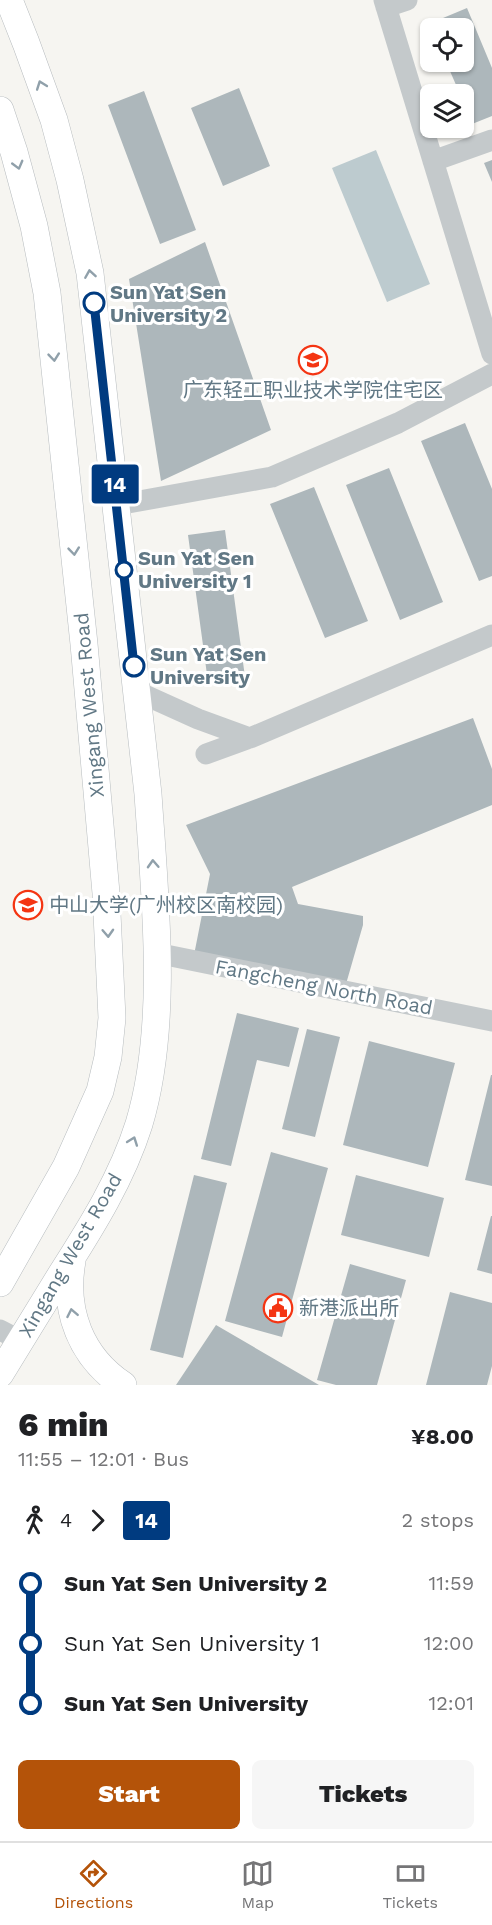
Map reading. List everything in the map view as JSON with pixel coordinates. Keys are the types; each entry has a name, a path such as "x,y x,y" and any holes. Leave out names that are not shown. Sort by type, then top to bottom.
{"main road":[{"name":"Xingang West Road","path":"0,1374 10,1335 73,1257 116,1182 139,1123 149,1082 154,1032 156,953 151,836 100,348 90,273 70,180 54,120 9,0"},
{"name":"Xingang West Road","path":"0,110 34,226 47,293 84,644 103,860 112,1018 108,1057 100,1091 66,1167 0,1283"},
{"path":"73,1257 70,1288 74,1323 83,1343 113,1384"}],"street":[{"path":"407,0 385,4 492,354"},
{"path":"433,161 492,140"},
{"path":"117,506 272,477 398,423 492,374"},
{"path":"206,754 250,738 492,634"},
{"path":"136,691 198,719 250,738"},
{"name":"Fangcheng North Road","path":"156,953 492,1021"}],"shaded area":[{"path":"376,150 430,284 387,302 332,168"}],"building":[{"path":"467,8 471,18 443,18"},
{"path":"474,25 492,68 492,116 474,123 474,84 456,84 450,72 474,72"},
{"path":"239,88 270,166 223,186 191,108"},
{"path":"144,91 196,230 160,244 108,105"},
{"path":"492,160 492,182 484,163"},
{"path":"205,242 271,430 161,481 129,279"},
{"path":"465,423 492,489 492,576 479,581 421,441"},
{"path":"389,468 443,602 400,620 346,485"},
{"path":"314,487 368,621 325,638 270,504"},
{"path":"225,530 245,677 208,682 188,535"},
{"path":"473,718 492,769 492,805 292,887 298,904 363,916 363,925 346,984 194,955 210,874 186,825"},
{"path":"237,1013 299,1028 289,1067 257,1060 231,1166 201,1159"},
{"path":"307,1029 340,1037 315,1137 282,1129"},
{"path":"369,1041 455,1063 428,1167 343,1145"},
{"path":"492,1075 492,1186 465,1180"},
{"path":"271,1152 328,1168 282,1337 225,1321"},
{"path":"194,1175 227,1183 183,1358 150,1350"},
{"path":"356,1175 444,1198 429,1257 341,1235"},
{"path":"492,1216 492,1274 477,1270"},
{"path":"350,1264 406,1280 377,1385 336,1385 317,1380"},
{"path":"450,1292 492,1303 492,1366 487,1385 426,1385"},
{"path":"216,1325 319,1385 176,1385"}],"bus line":[{"name":"14","path":"94,303 134,666"}],"place":[{"name":"Sun Yat Sen University 2","path":"94,303"},
{"name":"广东轻工职业技术学院住宅区","path":"313,360"},
{"name":"Sun Yat Sen University 1","path":"124,570"},
{"name":"Sun Yat Sen University","path":"134,666"},
{"name":"中山大学(广州校区南校园)","path":"28,905"},
{"name":"新港派出所","path":"278,1308"}]}
